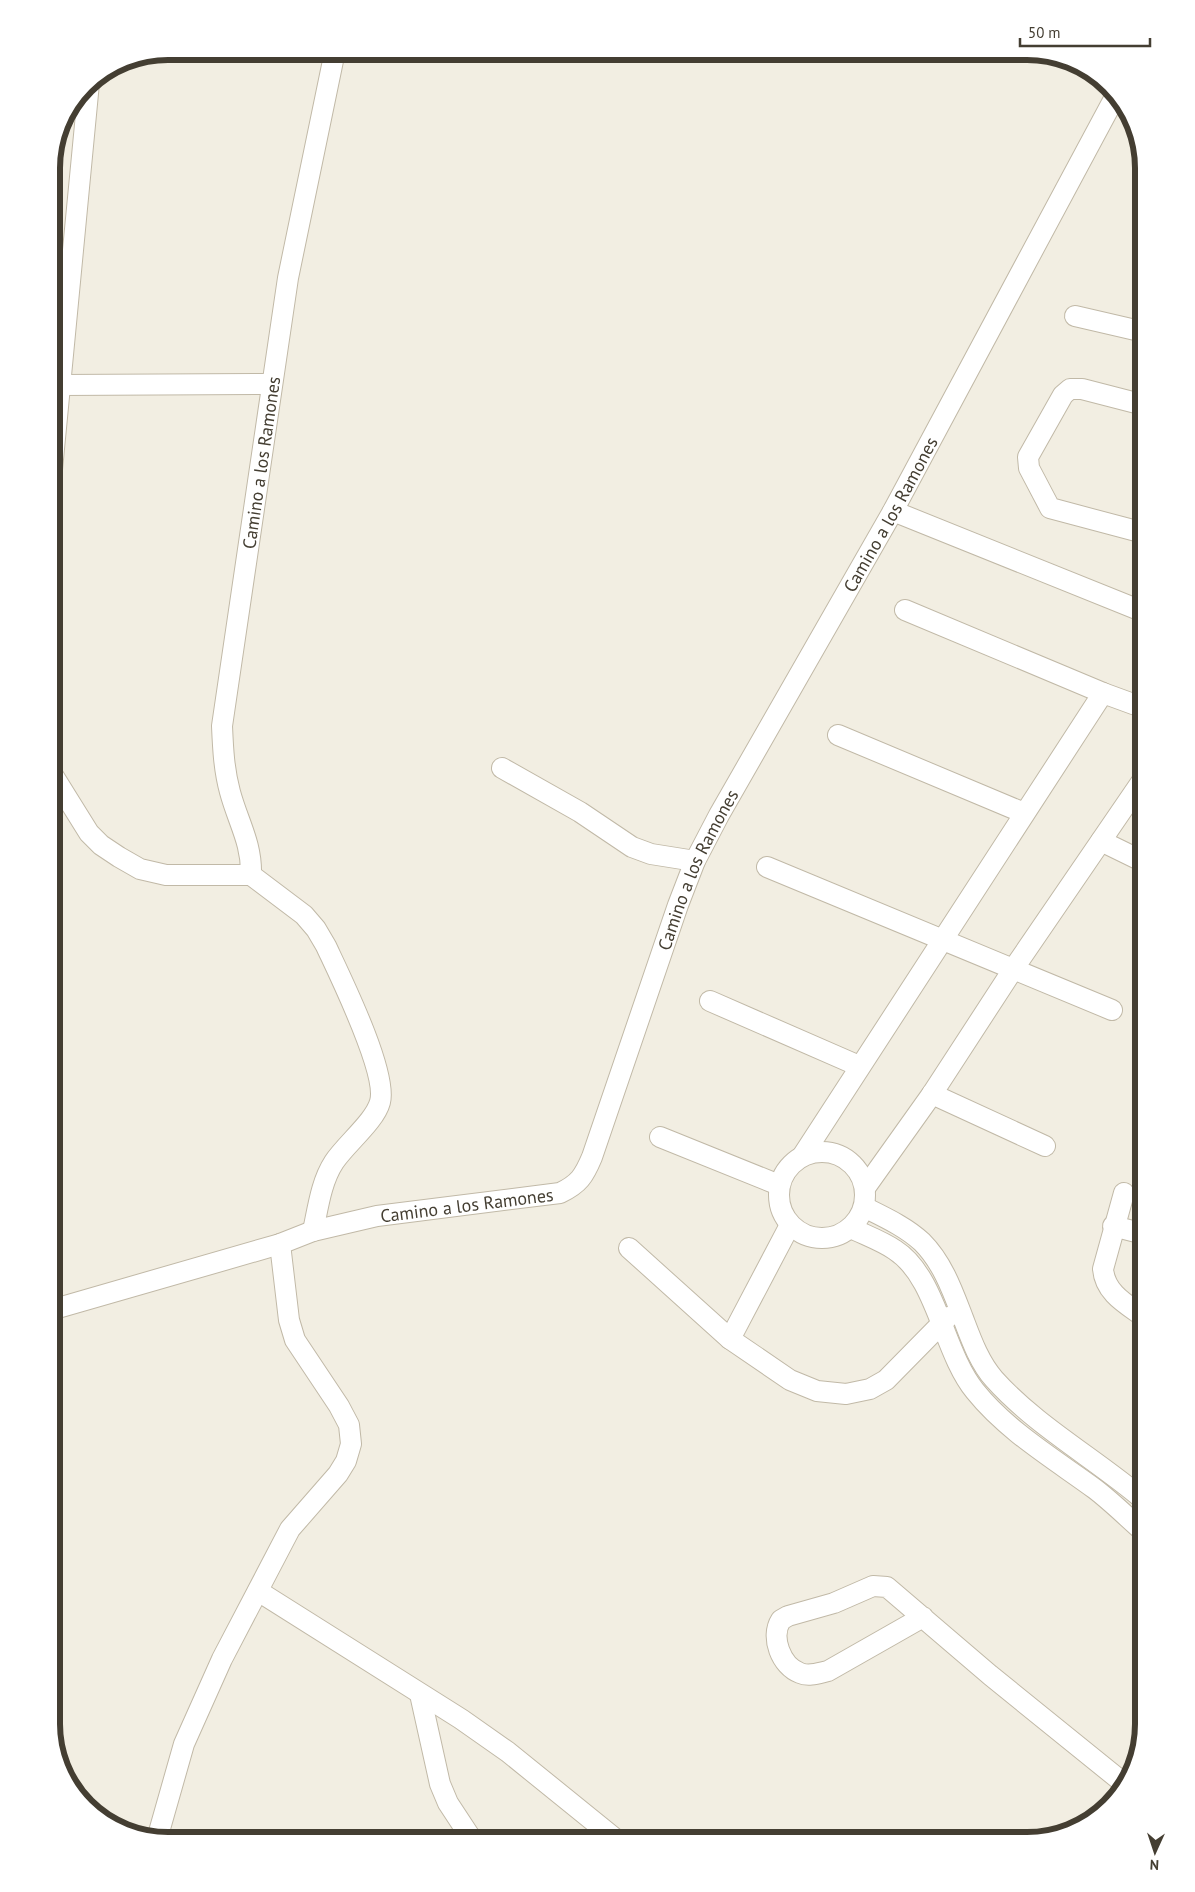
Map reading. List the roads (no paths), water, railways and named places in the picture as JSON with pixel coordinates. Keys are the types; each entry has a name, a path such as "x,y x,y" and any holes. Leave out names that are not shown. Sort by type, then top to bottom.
{"street":[{"name":"Camino a los Ramones","path":"251,876 251,853 225,771 222,752 222,726 288,278 333,60"},
{"path":"88,96 60,385 272,384"},
{"name":"Camino a los Ramones","path":"60,1307 280,1244 337,1224 377,1216 560,1193 572,1188 578,1182 585,1173 592,1157 678,905 695,862 719,815 893,511 1112,102"},
{"path":"1075,316 1135,330"},
{"path":"1135,403 1082,389 1070,389 1063,395 1028,457 1029,468 1050,508 1135,531"},
{"path":"893,511 1135,607"},
{"path":"905,610 1102,693 1135,705"},
{"path":"1102,693 859,1066 803,1156 788,1168 779,1185 778,1199 782,1213 790,1225 803,1235 820,1239 836,1237 851,1228 859,1218 865,1197 1014,968 1135,791"},
{"path":"838,735 1024,813"},
{"path":"502,768 580,812 632,847 650,854 695,862"},
{"path":"60,786 89,833 102,845 140,868 166,875 251,876 304,915 316,929 326,946 363,1030 377,1066 381,1085 380,1103 376,1111 338,1157 326,1179 313,1231"},
{"path":"1101,841 1135,858"},
{"path":"767,867 1112,1010"},
{"path":"710,1001 859,1066"},
{"path":"932,1094 1045,1146"},
{"path":"660,1137 779,1185"},
{"path":"803,1156 822,1151 842,1156 858,1169 865,1197 922,1242 937,1260 947,1278 974,1346 998,1382 1013,1399 1034,1416 1135,1492"},
{"path":"1124,1193 1102,1269 1103,1278 1108,1287 1135,1310"},
{"path":"730,1338 790,1225"},
{"path":"1113,1226 1135,1232"},
{"path":"851,1228 896,1250 912,1266 927,1289 951,1350 973,1390 994,1413 1023,1437 1098,1491 1135,1523"},
{"path":"159,1832 184,1744 218,1666 290,1529 338,1474 346,1461 351,1444 349,1426 339,1406 295,1340 289,1320 280,1244"},
{"path":"629,1248 730,1338 790,1380 817,1390 846,1394 870,1389 886,1380 959,1306"},
{"path":"923,1617 828,1671 812,1675 801,1674 788,1666 781,1655 776,1633 777,1626 781,1620 788,1616 834,1603 873,1586 887,1587 923,1617 990,1675 1120,1780"},
{"path":"258,1591 462,1719 508,1752 607,1832"},
{"path":"420,1694 440,1784 448,1802 466,1832"}]}
